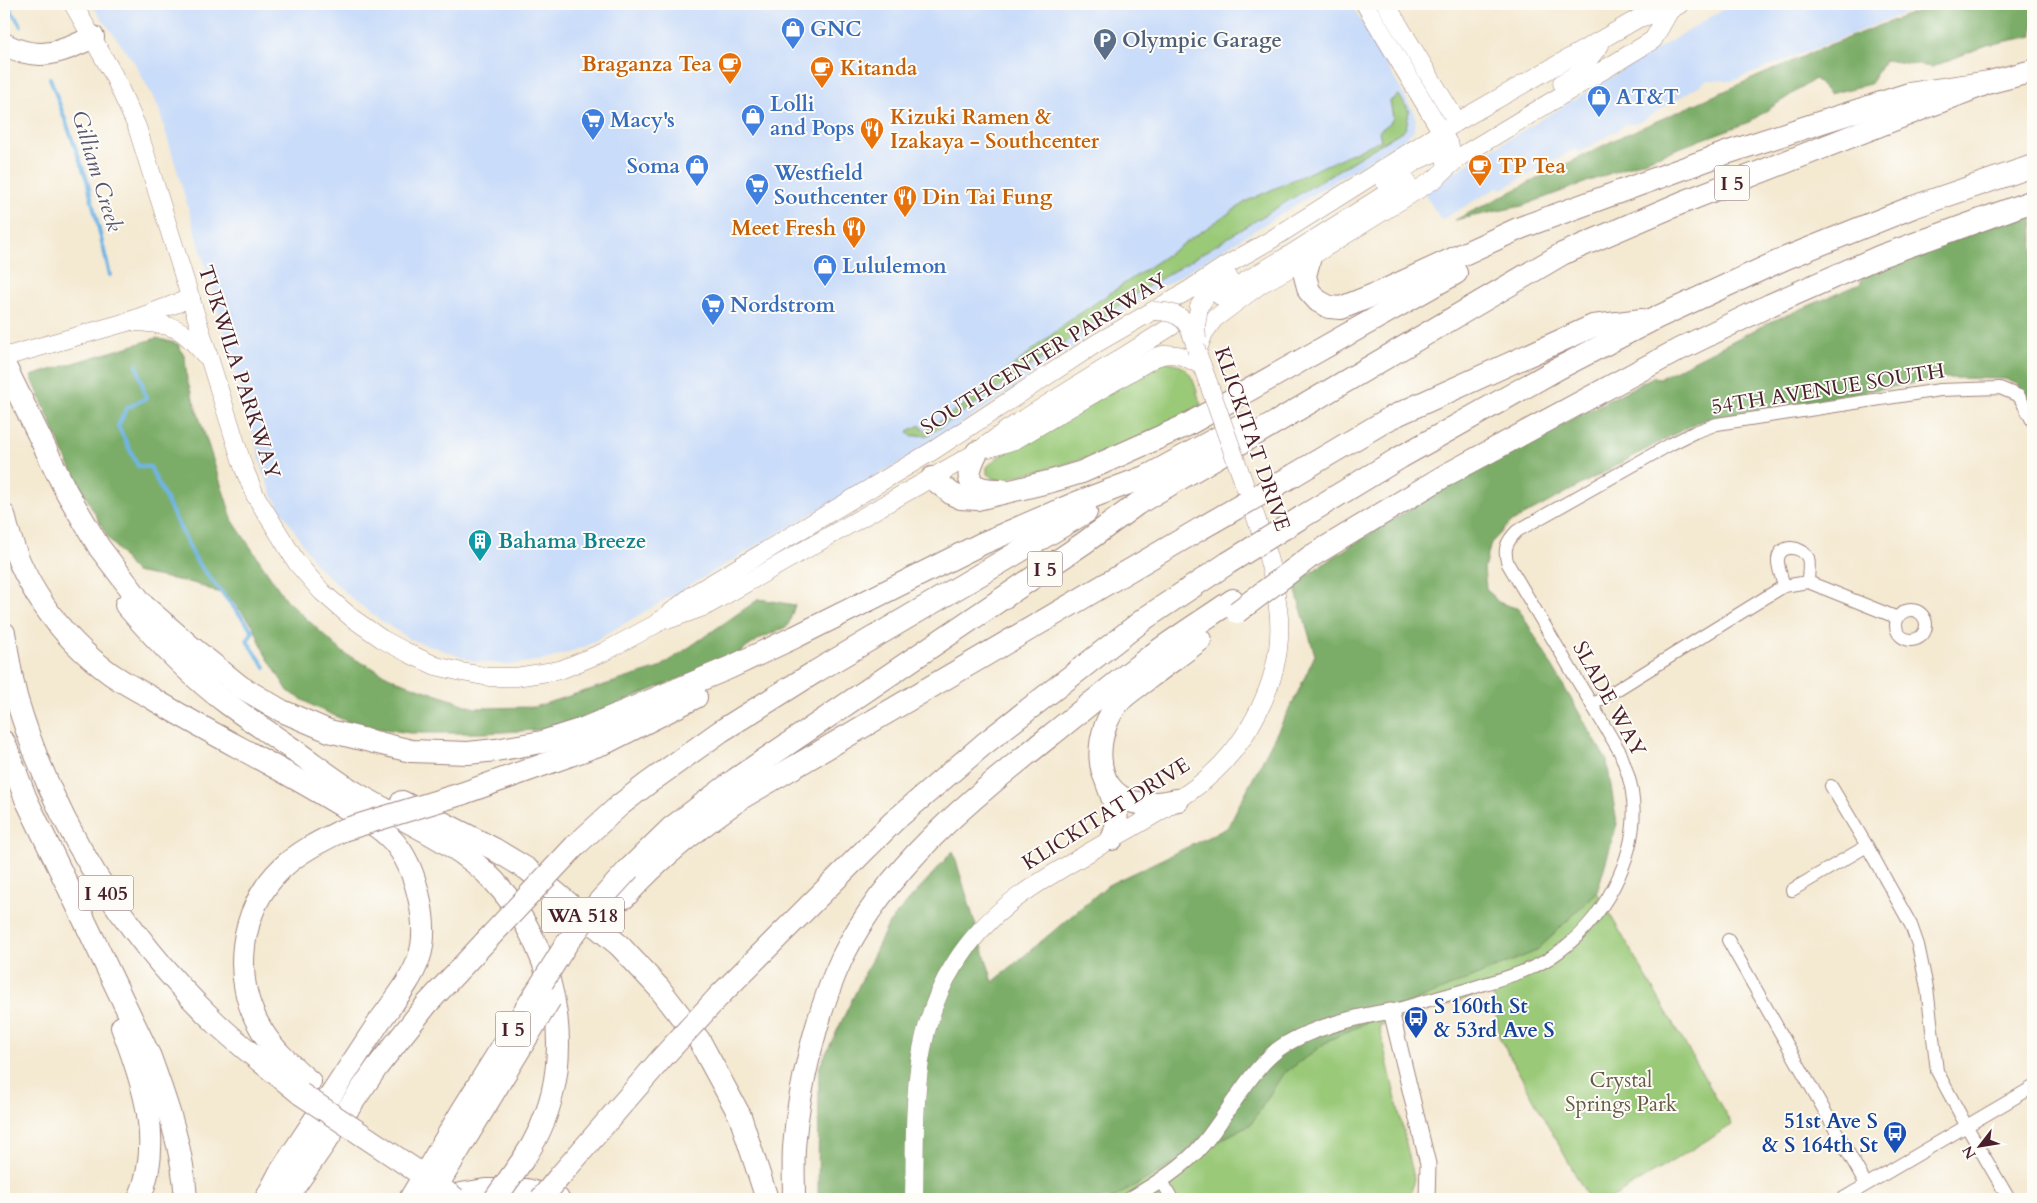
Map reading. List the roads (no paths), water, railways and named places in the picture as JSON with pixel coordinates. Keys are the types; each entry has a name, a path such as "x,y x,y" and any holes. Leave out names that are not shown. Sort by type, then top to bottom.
{"highway":[{"path":"4,44 23,52 38,55 70,49 93,37"},
{"name":"I 5","path":"410,1199 462,1111 567,944 598,903 629,869 671,828 736,779 1137,504 1562,254 1699,196 1990,82 2033,71"},
{"path":"1310,257 1305,276 1309,291 1318,301 1329,307 1341,308 1381,292 1513,231 1726,153 1909,94 1990,82"},
{"name":"I 5","path":"541,1199 662,1058 719,996 893,822 984,744 1148,617 1228,563 1401,457 1559,368 1658,317 1786,258 1913,207 2033,166"},
{"path":"794,1199 794,1148 802,1094 818,1019 842,958 866,917 904,868 949,820 1148,658 1446,475 1678,350 1770,305 1881,256 2033,201"},
{"path":"932,478 952,494 961,498 983,498 1082,472 1187,425 1432,286 1588,204"},
{"name":"I 5","path":"286,1199 378,1067 427,1004 575,846 626,800 722,731 823,667 1150,474 1482,300"},
{"name":"I 5","path":"430,1199 586,940 610,909 626,897 662,859 686,838 743,797 1392,417 1593,326 1658,317"},
{"path":"4,366 66,491 99,547 144,605 240,687 282,711 329,731 411,751 468,753 496,750 542,742 582,729 730,667 795,637 990,540 1150,474"},
{"path":"4,366 14,403 45,480 75,534 100,571 144,626 195,678 227,704 353,792 466,856 494,881 521,918 534,940 551,982 559,1053 551,1102 538,1134 522,1161 495,1199"},
{"path":"978,452 968,473 974,484 985,489 1010,490"},
{"path":"4,515 9,539 28,578 47,611 76,645 111,674 166,707 304,782 384,832 398,846 407,862 420,898 423,918 420,958 397,998 379,1022 279,1174 266,1199"},
{"path":"305,1088 290,1064 261,1030 252,1012 243,975 245,936 260,897 281,869 311,846 342,830 461,794 552,763 627,733 923,573"},
{"path":"1112,839 1116,830 1118,812 1101,762 1102,735 1106,722 1119,702 1235,606"},
{"name":"I 405","path":"4,633 17,699 48,786 72,836 106,894 130,928 158,962 215,1022 456,1199"},
{"path":"4,742 26,799 80,914 117,985 154,1066 178,1142 185,1180 186,1199"},
{"name":"WA 518","path":"285,744 494,849 527,869 620,946 659,988 700,1040 740,1116 767,1199"},
{"path":"1105,778 1115,791 1130,801 1148,804 1178,800"},
{"path":"80,914 128,1044 144,1094 149,1118 151,1148 148,1170 139,1199"},
{"path":"430,1199 485,1190 527,1190 558,1199"}],"main road":[{"name":"TUKWILA PARKWAY","path":"74,4 93,37 136,127 231,431 255,495 297,563 322,592 352,618 382,639 410,654 436,666 462,672"},
{"path":"1365,4 1449,145"},
{"path":"1386,4 1457,122"},
{"name":"SOUTHCENTER PARKWAY","path":"1220,296 1286,257 1426,168 1449,145 1457,122 1639,18 1675,7"},
{"name":"SOUTHCENTER PARKWAY","path":"656,624 694,594 934,450 1097,343 1202,281 1449,145 1560,96 1653,40 1675,7"},
{"path":"1560,96 1558,90 1560,84 1577,74 1607,37"},
{"path":"1200,359 1204,333 1214,319 1261,284 1310,257 1435,179 1449,145"},
{"path":"1199,307 1208,292 1222,280 1418,160 1449,145"},
{"path":"1200,359 1196,326 1202,281"},
{"path":"4,356 127,322 191,298"},
{"name":"KLICKITAT DRIVE","path":"914,1199 917,1093 921,1048 931,1013 946,979 964,949 1000,909 1023,892 1178,800 1205,781 1221,766 1246,734 1264,700 1276,654 1278,608 1261,532 1209,386 1192,331 1185,320 1165,311 1153,311"},
{"path":"127,322 164,324 178,328 210,360"},
{"name":"SOUTHCENTER PARKWAY","path":"462,672 488,677 516,677 560,670 604,652 656,624 706,606 978,452 1008,429 1172,326"},
{"path":"978,452 1015,440 1156,356 1164,353 1200,359"}],"street":[{"name":"54TH AVENUE SOUTH","path":"1506,546 1509,539 1517,531 1671,444 1694,432 1717,424 1940,390 2000,388 2019,396 2033,422"},
{"name":"SLADE WAY","path":"1391,1011 1504,978 1549,959 1573,941 1603,904 1623,867 1629,848 1633,824 1632,793 1620,752 1508,564 1505,555 1506,546"},
{"path":"1784,586 1778,561 1779,554 1785,549 1794,548 1802,550 1808,558 1808,582"},
{"path":"1592,705 1784,586 1808,582 1898,618"},
{"path":"1831,786 1911,925 1918,944 1926,988 1937,1071 2009,1199"},
{"path":"1792,890 1867,846"},
{"path":"1728,940 1866,1184"},
{"path":"1131,1199 1162,1181 1202,1145 1258,1070 1268,1058 1284,1045 1303,1035 1336,1024 1367,1015 1391,1011 1428,1164 1427,1199"},
{"path":"1842,1199 2033,1087"},
{"path":"1162,1181 1172,1199"}],"waterway":[{"name":"Gilliam Creek","path":"7,4 21,26"},
{"name":"Gilliam Creek","path":"50,78 87,180 110,275"},
{"name":"Gilliam Creek","path":"137,365 146,398 127,408 118,426 138,466 150,467 197,562 253,631 247,641 265,667"}],"place":[{"name":"GNC","path":"793,50"},
{"name":"Olympic Garage","path":"1105,61"},
{"name":"Braganza Tea","path":"730,85"},
{"name":"Kitanda","path":"822,89"},
{"name":"AT&T","path":"1599,118"},
{"name":"Lolli and Pops","path":"753,137"},
{"name":"Macy's","path":"593,141"},
{"name":"Kizuki Ramen & Izakaya - Southcenter","path":"872,150"},
{"name":"Soma","path":"697,187"},
{"name":"TP Tea","path":"1480,187"},
{"name":"Westfield Southcenter","path":"757,206"},
{"name":"Din Tai Fung","path":"905,218"},
{"name":"Meet Fresh","path":"854,249"},
{"name":"Lululemon","path":"825,287"},
{"name":"Nordstrom","path":"713,326"},
{"name":"Bahama Breeze","path":"480,562"},
{"name":"S 160th St & 53rd Ave S","path":"1416,1039"},
{"name":"51st Ave S & S 164th St","path":"1895,1154"}],"park label":[{"name":"Crystal Springs Park","path":"1621,1092"}]}
